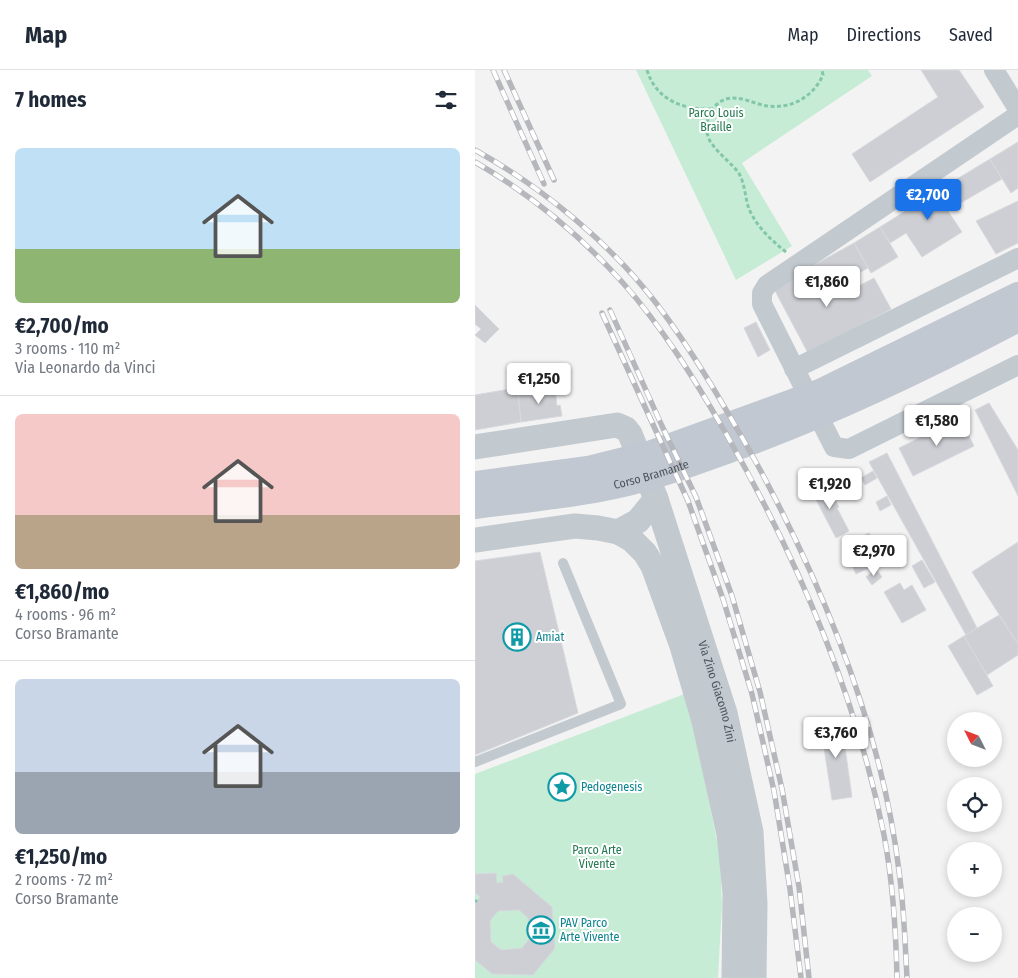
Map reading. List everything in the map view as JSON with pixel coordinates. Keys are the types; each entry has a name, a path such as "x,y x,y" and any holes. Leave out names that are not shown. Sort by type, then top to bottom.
{"main road":[{"name":"Corso Bramante","path":"475,484 588,470 662,451 821,393 1018,296"},
{"name":"Corso Bramante","path":"475,505 606,486 676,468 789,428 840,407 931,364 1018,318"}],"street":[{"path":"994,70 1018,110"},
{"path":"1018,115 767,285 763,293 762,304 834,446 849,449 1018,365"},
{"path":"794,369 1018,258"},
{"name":"Via Zino Giacomo Zini","path":"475,447 617,425 626,429 630,434 656,499 725,713 751,832 755,904 754,978"},
{"path":"475,540 575,526 618,532 638,521 656,499"},
{"name":"Via Zino Giacomo Zini","path":"618,532 632,540 645,553 653,566 682,646 704,721 729,834 735,893 734,978"}],"lane":[{"path":"475,762 621,704 563,563"}],"path":[{"path":"647,70 651,81 670,101 693,109 712,109"},
{"path":"800,263 767,236 749,209 739,173 710,142 706,126 712,109 726,99 743,100 768,106 789,105 805,98 817,88 823,75 822,70"}],"green space":[{"name":"Parco Louis Braille","path":"636,70 868,70 872,76 742,163 792,246 736,280"},
{"name":"Parco Arte Vivente","path":"687,693 720,855 722,905 718,978 475,978 475,774"}],"building":[{"path":"921,70 959,70 984,107 870,182 852,154 938,97"},
{"path":"1018,142 1018,188 1011,193 990,159"},
{"path":"990,159 1002,179 964,201 952,182"},
{"path":"952,182 964,201 948,211 962,232 922,257 906,233 890,243 880,227"},
{"path":"1018,201 1018,243 996,254 976,221"},
{"path":"880,227 898,257 871,273 854,243"},
{"path":"854,243 868,268 828,290 814,265"},
{"path":"814,265 832,300 874,278 891,309 808,353 773,287"},
{"path":"475,305 499,329 485,343 475,335 481,329 475,324"},
{"path":"756,322 770,350 758,357 744,328"},
{"path":"555,388 557,406 560,405 562,416 521,422 518,393"},
{"path":"510,389 518,393 521,422 475,430 475,395"},
{"path":"989,403 1018,450 1018,496 975,410"},
{"path":"960,418 974,446 913,476 899,448"},
{"path":"887,453 977,628 966,635 869,462"},
{"path":"873,471 877,478 865,485 861,478"},
{"path":"825,483 839,507 837,508 849,531 836,538 811,490"},
{"path":"887,496 891,505 880,511 876,502"},
{"path":"869,533 882,562 856,574 843,546"},
{"path":"1018,542 1018,644 972,572"},
{"name":"Amiat","path":"540,552 578,713 475,755 475,561"},
{"path":"922,560 935,582 924,588 912,566"},
{"path":"876,569 882,577 872,585 866,577"},
{"path":"900,583 904,590 912,585 926,610 902,623 884,592"},
{"path":"999,615 1018,644 1018,655 987,675 964,636"},
{"path":"964,636 993,686 977,695 948,646"},
{"path":"841,719 852,797 832,800 820,722"},
{"name":"PAV Parco Arte Vivente","path":"496,873 497,883 503,882 502,876 513,874 552,907 555,948 533,975 492,974 475,960 475,903 480,897 475,893 475,874","holes":["519,910 528,918 529,939 522,948 501,950 491,942 490,921 498,911"]}],"railway":[{"path":"493,70 544,184"},
{"path":"504,70 554,180"},
{"path":"475,150 550,199 596,238 638,280 670,322 722,402 782,511 827,610 847,661 879,766 891,818 899,871 907,978"},
{"path":"475,162 535,202 572,232 607,265 638,300 678,355 714,413 776,527 821,627 840,678 872,782 890,871 897,978"},
{"path":"610,310 696,497 732,596 760,692 782,789 799,887 809,978"},
{"path":"602,313 688,501 723,599 752,694 774,791 790,889 801,978"}],"place":[{"name":"Amiat","path":"517,637"},
{"name":"Pedogenesis","path":"562,787"},
{"name":"PAV Parco Arte Vivente","path":"541,930"}]}
